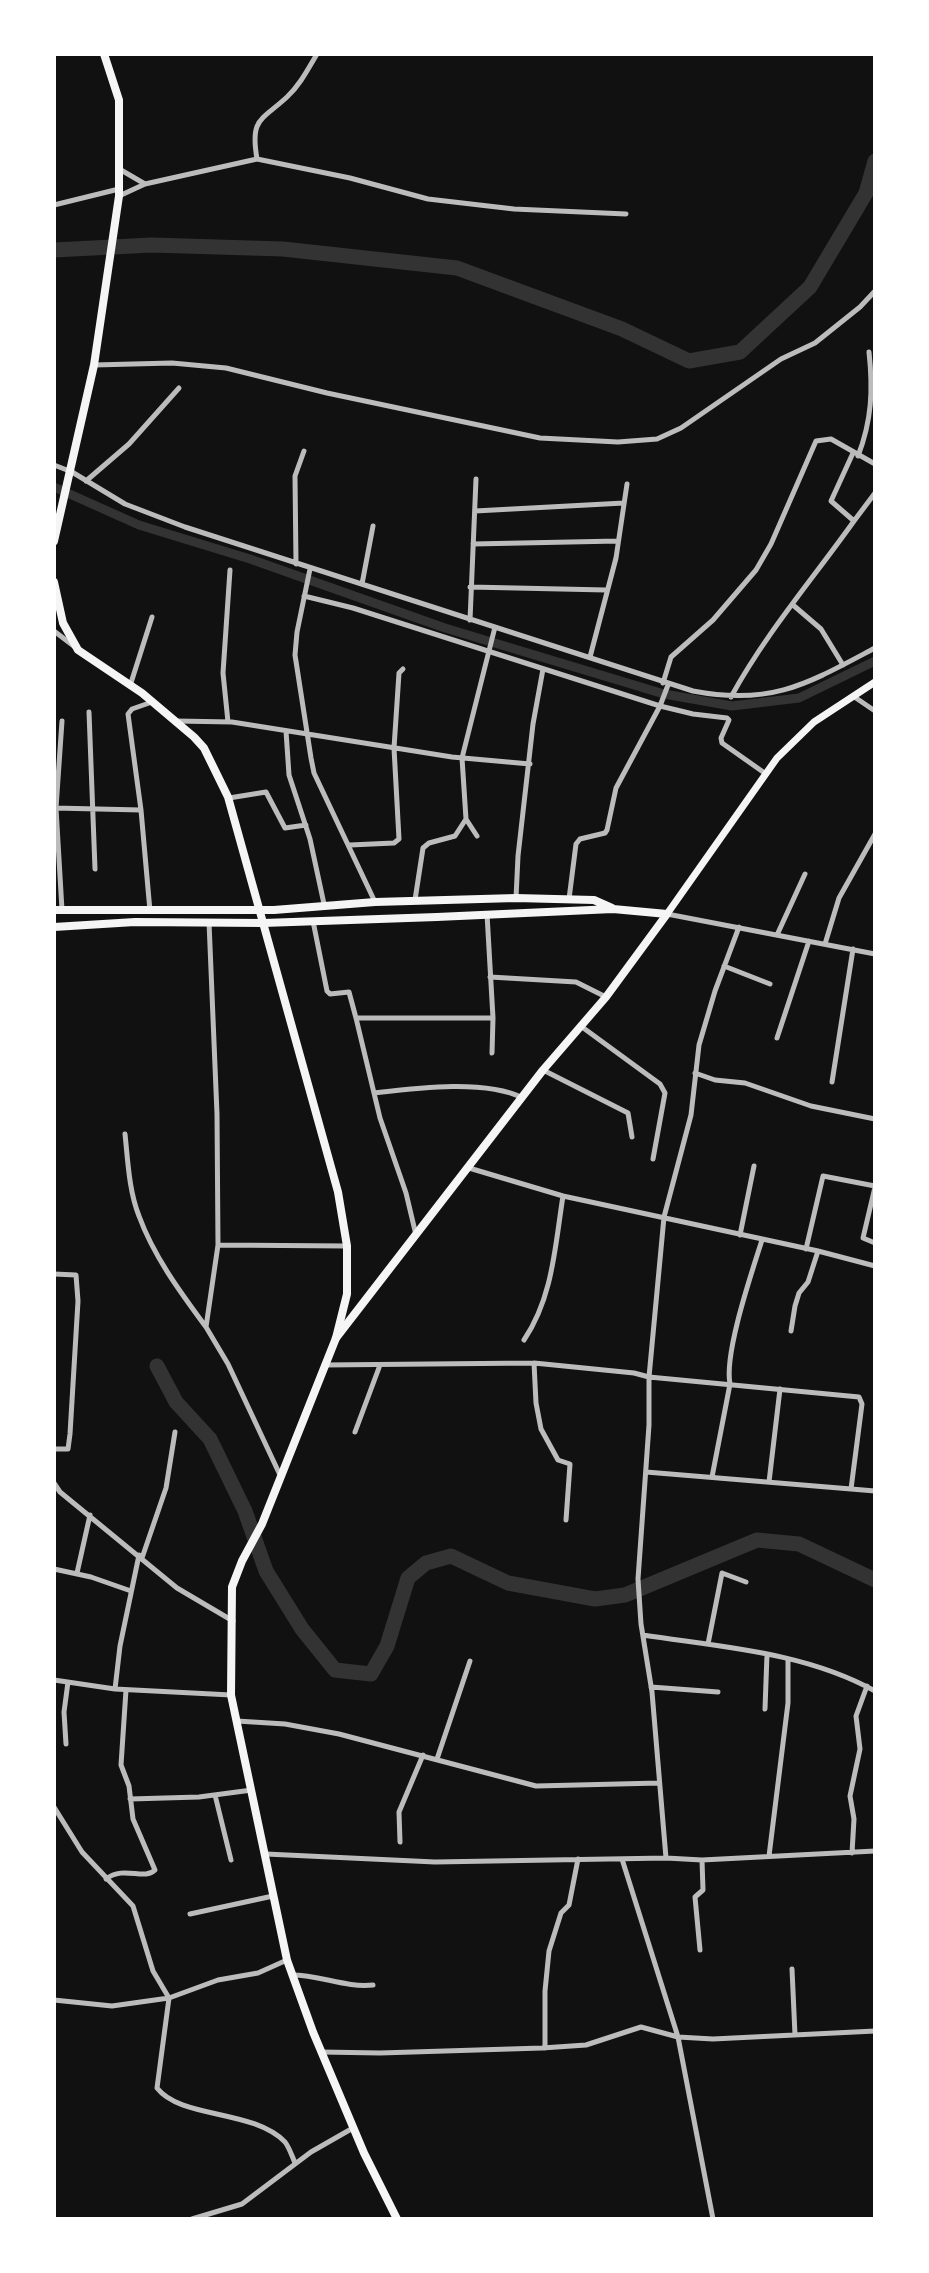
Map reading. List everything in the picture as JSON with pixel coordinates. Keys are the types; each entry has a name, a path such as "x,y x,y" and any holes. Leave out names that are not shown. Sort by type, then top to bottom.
{"highway":[{"path":"54,541 55,528 72,472 94,365 119,193 121,170 119,100 104,54"},
{"path":"54,582 63,623 78,650 152,702 204,748 229,798 258,911 338,1192 347,1246 347,1294 336,1338 262,1524 242,1561 232,1587 231,1695 287,1960 321,2052 353,2128 397,2219"}],"main road":[{"path":"336,1338 417,1237 543,1070 606,997 777,758 814,722 875,682"},
{"path":"58,910 258,911 324,904 516,898 594,900 613,909"},
{"path":"54,927 135,922 263,923 613,909 667,914"}],"street":[{"path":"257,159 255,136 259,119 288,96 317,54"},
{"path":"54,206 119,193 145,184 257,159 350,178 428,199 514,210 626,214"},
{"path":"121,170 145,184"},
{"path":"94,365 172,363 226,368 540,438 618,442 657,439 681,428 781,359 815,342 860,307 875,291"},
{"path":"854,521 831,501 866,435 872,404 869,352"},
{"path":"87,481 129,444 179,388"},
{"path":"569,899 576,844 580,839 605,833 608,830 616,788 661,704 671,657 713,620 756,570 771,544 816,441 831,440 875,464"},
{"path":"296,564 295,476 304,451"},
{"path":"54,465 72,472 125,504 296,564 309,571 362,584 495,629 590,657 666,686 747,698 796,688 875,648"},
{"path":"470,620 476,479"},
{"path":"590,657 618,541 627,484"},
{"path":"731,697 754,654 875,493"},
{"path":"475,511 624,503"},
{"path":"362,584 373,526"},
{"path":"473,544 618,541"},
{"path":"228,722 223,653 230,570"},
{"path":"309,571 295,655 299,692 314,773 375,902"},
{"path":"470,587 606,590"},
{"path":"304,595 353,608 693,714 729,719 721,738 722,742 766,774"},
{"path":"792,605 822,629 843,665"},
{"path":"130,686 152,617"},
{"path":"477,836 466,819 462,758 495,629"},
{"path":"54,631 78,650"},
{"path":"350,845 394,843 399,839 394,748 399,673 403,669"},
{"path":"516,898 518,856 533,724 543,669"},
{"path":"853,696 875,711"},
{"path":"150,911 141,810 128,714 132,709 152,702"},
{"path":"89,712 95,869"},
{"path":"58,910 55,808 62,721"},
{"path":"175,721 228,722 462,758 530,764"},
{"path":"286,731 290,775 306,825 324,904"},
{"path":"229,798 266,792 285,828 306,825"},
{"path":"55,808 141,810"},
{"path":"415,900 423,848 429,843 454,836 466,819"},
{"path":"825,944 840,898 875,836"},
{"path":"777,935 805,874"},
{"path":"487,914 493,1018 492,1053"},
{"path":"667,914 875,954"},
{"path":"313,921 327,991 330,994 349,992 380,1118 406,1194 417,1237"},
{"path":"206,1327 218,1245 217,1113 209,922"},
{"path":"666,1858 651,1687 638,1579 646,1472 649,1377 664,1217 691,1115 699,1045 739,927"},
{"path":"777,1038 809,941"},
{"path":"832,1082 853,950"},
{"path":"724,966 770,984"},
{"path":"490,977 576,982 606,997"},
{"path":"356,1018 493,1018"},
{"path":"582,1027 660,1084 665,1093 653,1159"},
{"path":"543,1070 628,1113 632,1137"},
{"path":"695,1073 715,1080 745,1083 811,1106 875,1119"},
{"path":"374,1093 415,1088 450,1088 488,1090 515,1094 524,1098"},
{"path":"124,1134 132,1192 139,1216 158,1256 228,1364 280,1475"},
{"path":"740,1235 754,1167"},
{"path":"469,1168 563,1196 818,1251 875,1266"},
{"path":"806,1249 823,1176 875,1186 863,1238 875,1243"},
{"path":"524,1340 541,1312 549,1288 563,1196"},
{"path":"712,1477 730,1384 729,1371 740,1315 762,1240"},
{"path":"218,1245 347,1246"},
{"path":"791,1331 799,1293 808,1282 818,1251"},
{"path":"54,1274 75,1274 78,1301 68,1449 54,1449"},
{"path":"534,1363 536,1403 541,1429 558,1460 570,1464 566,1520"},
{"path":"324,1365 534,1363 634,1373 649,1377 847,1394 860,1399 852,1489"},
{"path":"355,1432 380,1365"},
{"path":"769,1482 780,1389"},
{"path":"115,1689 120,1646 132,1591 141,1557 166,1488 175,1432"},
{"path":"646,1472 875,1491"},
{"path":"54,1483 60,1492 177,1588 232,1621"},
{"path":"77,1573 90,1515"},
{"path":"54,1569 77,1573 132,1591"},
{"path":"708,1644 722,1572 746,1582"},
{"path":"643,1635 788,1659 851,1678 875,1691"},
{"path":"765,1709 767,1654"},
{"path":"769,1856 788,1702 788,1659"},
{"path":"437,1759 470,1661"},
{"path":"54,1680 126,1690 231,1695"},
{"path":"66,1744 64,1712 68,1682"},
{"path":"852,1853 854,1819 850,1796 860,1749 856,1716 867,1686"},
{"path":"651,1687 718,1692"},
{"path":"105,1879 118,1871 147,1874 155,1870 133,1819 129,1786 121,1765 126,1690"},
{"path":"237,1721 285,1724 328,1732 536,1786 659,1783"},
{"path":"400,1842 399,1812 423,1755"},
{"path":"130,1799 214,1795 252,1790"},
{"path":"214,1795 231,1860"},
{"path":"54,1807 82,1852 105,1879 133,1906 153,1971 169,1998 157,2088 170,2101 216,2112 269,2131 286,2143 295,2163"},
{"path":"266,1854 435,1862 622,1858 702,1860 875,1851"},
{"path":"622,1858 678,2037 713,2219"},
{"path":"545,2048 545,1991 549,1951 561,1913 569,1905 578,1859"},
{"path":"700,1950 695,1897 703,1890 702,1860"},
{"path":"190,1914 273,1896"},
{"path":"54,2000 112,2006 169,1998 218,1980 258,1973 287,1960"},
{"path":"792,1969 795,2035"},
{"path":"292,1975 309,1975 358,1987 373,1985"},
{"path":"321,2052 380,2053 545,2048 586,2044 641,2026 678,2037 713,2039 875,2031"},
{"path":"192,2219 242,2204 295,2163 353,2128"}],"waterway":[{"path":"54,250 152,245 283,249 457,268 622,329 689,361 740,352 810,287 866,193 875,161"},
{"path":"54,487 139,525 250,559 445,628 664,694 732,706 799,698 875,661"},
{"path":"157,1366 176,1402 210,1439 245,1511 266,1571 302,1629 335,1670 371,1674 387,1646 408,1578 426,1563 451,1556 508,1583 595,1599 625,1595 757,1540 799,1544 875,1580"}]}
